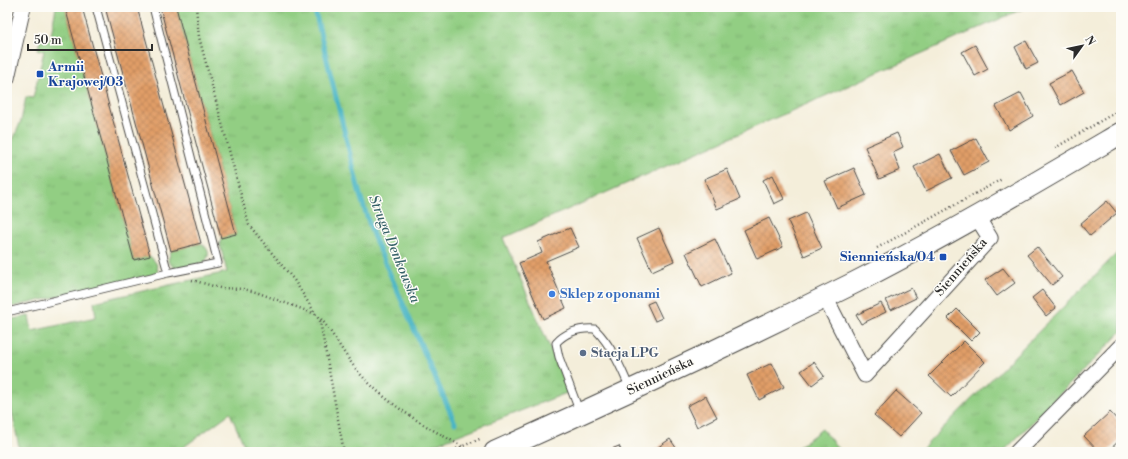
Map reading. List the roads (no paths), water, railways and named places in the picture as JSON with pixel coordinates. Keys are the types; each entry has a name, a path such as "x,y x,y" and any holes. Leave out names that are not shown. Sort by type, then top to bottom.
{"main road":[{"name":"Siennieńska","path":"489,445 581,414 824,297 977,217 1121,133"}],"street":[{"path":"8,71 23,7"},
{"name":"Siennieńska","path":"824,297 865,375 990,238 977,217"},
{"path":"1017,452 1121,346"}],"lane":[{"path":"96,7 168,273"},
{"path":"7,312 168,273 218,263 153,7"},
{"path":"581,414 559,357 556,343 563,336 582,328 595,329 604,338 624,374 630,391"}],"waterway":[{"name":"Struga Denkowska","path":"314,7 360,195 373,235 455,423"}],"place":[{"name":"Armii Krajowej/03","path":"40,74"},
{"name":"Siennieńska/04","path":"943,257"},
{"name":"Sklep z oponami","path":"552,294"},
{"name":"Stacja LPG","path":"583,353"}]}
